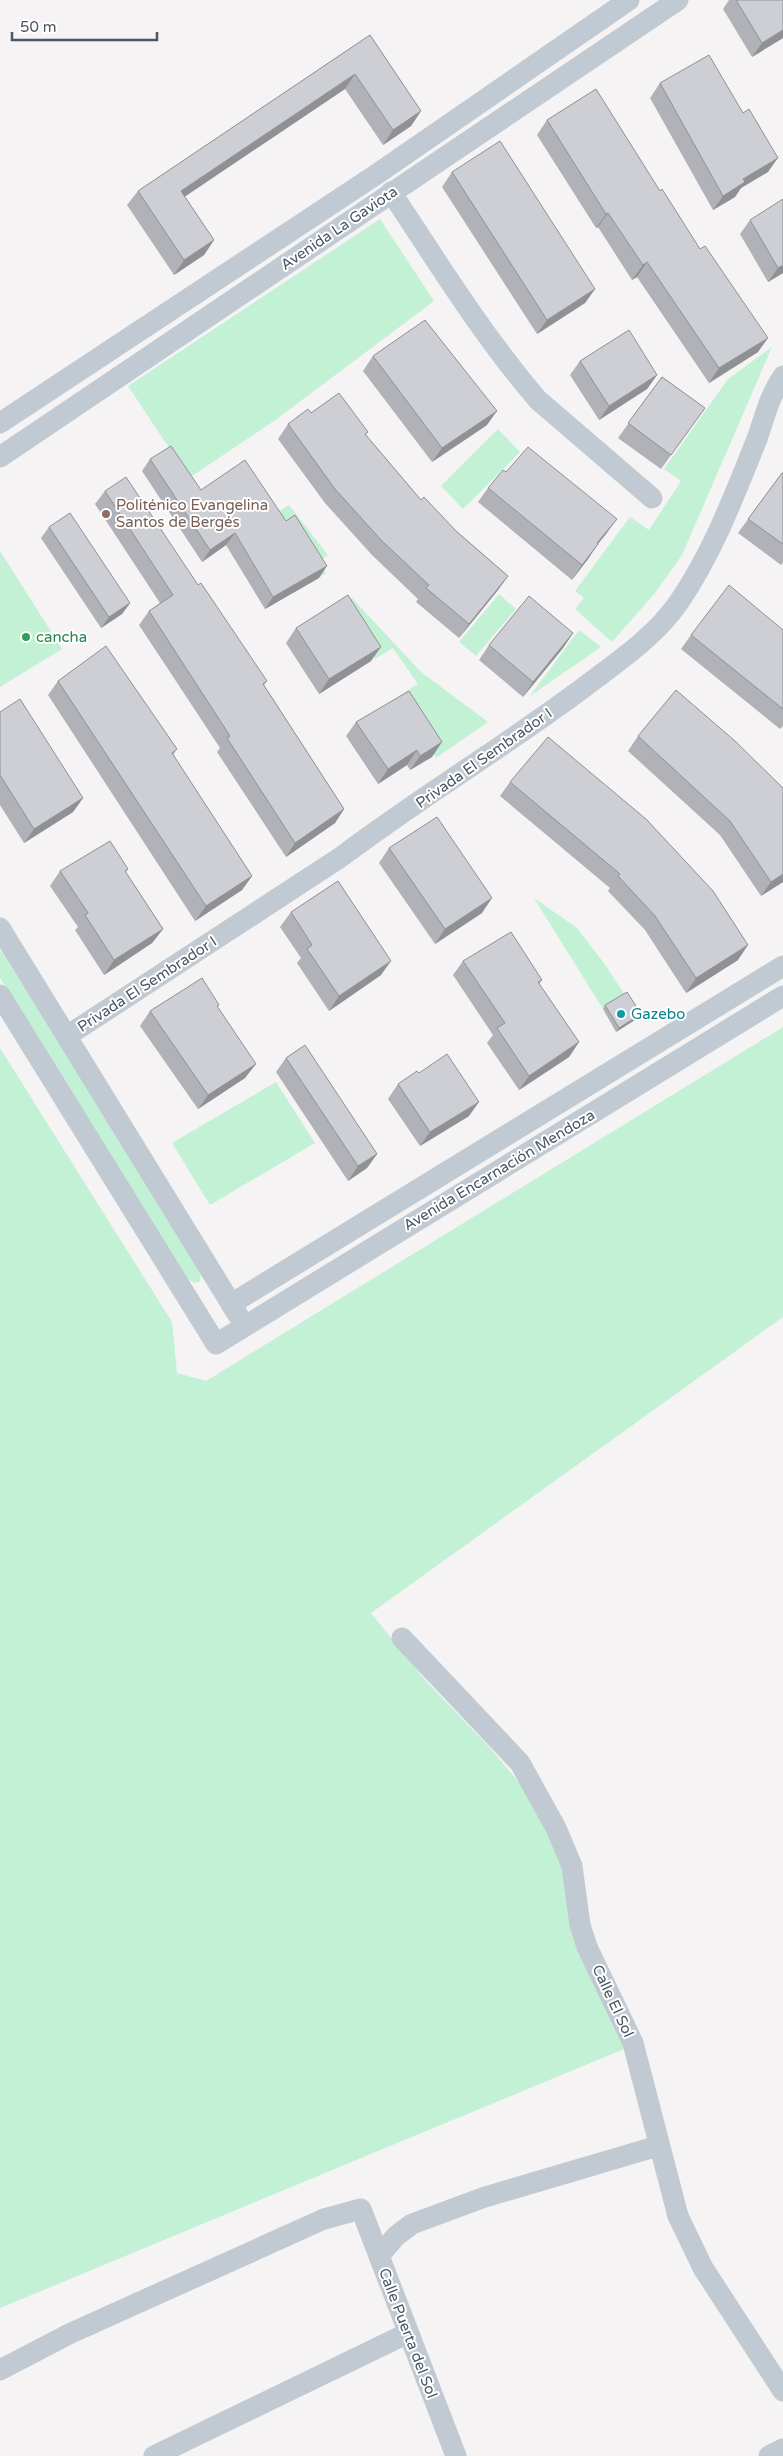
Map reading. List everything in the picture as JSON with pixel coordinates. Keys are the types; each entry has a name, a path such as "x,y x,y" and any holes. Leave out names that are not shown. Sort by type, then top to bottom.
{"street":[{"name":"Avenida La Gaviota","path":"0,423 369,180 629,0"},
{"name":"Avenida La Gaviota","path":"0,457 678,0"},
{"path":"391,192 484,332 522,382 538,400 652,498"},
{"name":"Privada El Sembrador I","path":"67,1036 341,857 374,832 541,720 636,649 677,604 709,554 757,437 771,394 783,376"},
{"path":"0,928 244,1326"},
{"name":"Avenida Encarnación Mendoza","path":"231,1304 783,966"},
{"name":"Avenida Encarnación Mendoza","path":"0,995 216,1344 783,996"},
{"name":"Calle El Sol","path":"402,1638 520,1763 556,1828 572,1866 580,1925 587,1947 633,2043 658,2146 678,2216 704,2268 783,2391"},
{"path":"379,2256 396,2236 412,2224 486,2197 658,2146"},
{"name":"Calle Puerta del Sol","path":"0,2370 69,2334 324,2219 361,2209 456,2456"},
{"path":"154,2456 408,2333"},
{"path":"769,2456 783,2449"}],"green space":[{"path":"380,219 434,301 274,421 189,478 128,386"},
{"path":"772,347 682,555 655,593 612,642 575,609 584,598 575,591 630,517 649,530 681,481 664,469 728,379"},
{"path":"498,429 520,452 463,509 441,486"},
{"path":"289,505 328,555 319,562 326,573 319,578 278,512"},
{"path":"0,551 62,649 0,687"},
{"path":"499,594 516,609 476,656 459,642"},
{"path":"352,598 421,672 488,722 436,758 399,696 418,684 393,648 375,659 341,605"},
{"path":"579,630 601,647 530,696"},
{"path":"534,898 577,928 625,995 603,1009"},
{"path":"0,949 201,1271 200,1281 195,1283 184,1277 0,978"},
{"path":"783,1027 783,1317 371,1613 426,1681 491,1749 532,1798 564,1860 605,2000 624,2049 0,2308 0,1048 172,1322 177,1373 206,1381"},
{"path":"276,1082 315,1143 210,1205 172,1143"}],"building":[{"path":"736,0 783,0 783,30 762,43"},
{"path":"370,35 421,111 393,130 355,74 181,191 214,240 184,260 138,191"},
{"path":"709,55 743,113 749,109 778,158 743,179 745,182 723,196 660,83"},
{"path":"596,89 660,191 662,189 700,249 705,246 768,338 719,368 647,262 643,265 608,213 606,214 547,120"},
{"path":"500,141 595,289 547,320 452,172"},
{"path":"783,199 783,265 778,268 750,220"},
{"path":"425,320 497,411 442,448 373,356"},
{"path":"629,330 657,375 609,406 580,361"},
{"path":"662,377 705,408 671,455 628,423"},
{"path":"339,393 368,432 365,434 421,500 424,497 457,532 508,576 469,624 426,588 429,585 382,541 335,489 288,424 308,409 311,413"},
{"path":"171,446 201,490 245,460 286,521 295,515 327,566 273,597 235,533 210,550 150,459"},
{"path":"528,447 617,519 582,565 488,488 503,470 506,472"},
{"path":"783,473 783,544 748,519"},
{"path":"126,477 198,585 201,583 267,681 263,684 344,809 295,843 227,738 230,736 149,611 173,595 105,491"},
{"path":"70,513 130,603 109,617 49,527"},
{"path":"729,585 783,630 783,709 691,635"},
{"path":"348,595 381,647 329,679 296,628"},
{"path":"529,596 573,633 533,682 489,645"},
{"path":"106,646 177,749 172,753 252,876 206,906 58,681"},
{"path":"676,690 735,741 783,788 783,874 771,882 730,821 638,736"},
{"path":"409,691 442,742 420,756 417,750 388,769 356,722"},
{"path":"20,699 83,798 34,829 0,775 0,712"},
{"path":"548,737 646,819 713,891 748,945 696,978 655,916 618,876 620,874 510,782"},
{"path":"437,817 492,898 445,929 389,848"},
{"path":"110,841 128,869 125,871 163,929 114,960 85,915 88,913 60,871"},
{"path":"338,881 391,961 339,996 307,949 312,945 291,912"},
{"path":"511,932 542,980 538,982 579,1042 529,1076 497,1028 505,1023 463,961"},
{"path":"202,978 219,1005 217,1006 256,1064 208,1095 150,1011"},
{"name":"Gazebo","path":"627,992 641,1014 619,1028 605,1005"},
{"path":"305,1045 377,1154 358,1166 286,1058"},
{"path":"447,1054 479,1102 430,1132 398,1084 417,1071 419,1073"}],"place":[{"name":"Politénico Evangelina Santos de Bergés","path":"106,514"},
{"name":"cancha","path":"26,637"},
{"name":"Gazebo","path":"621,1014"}]}
